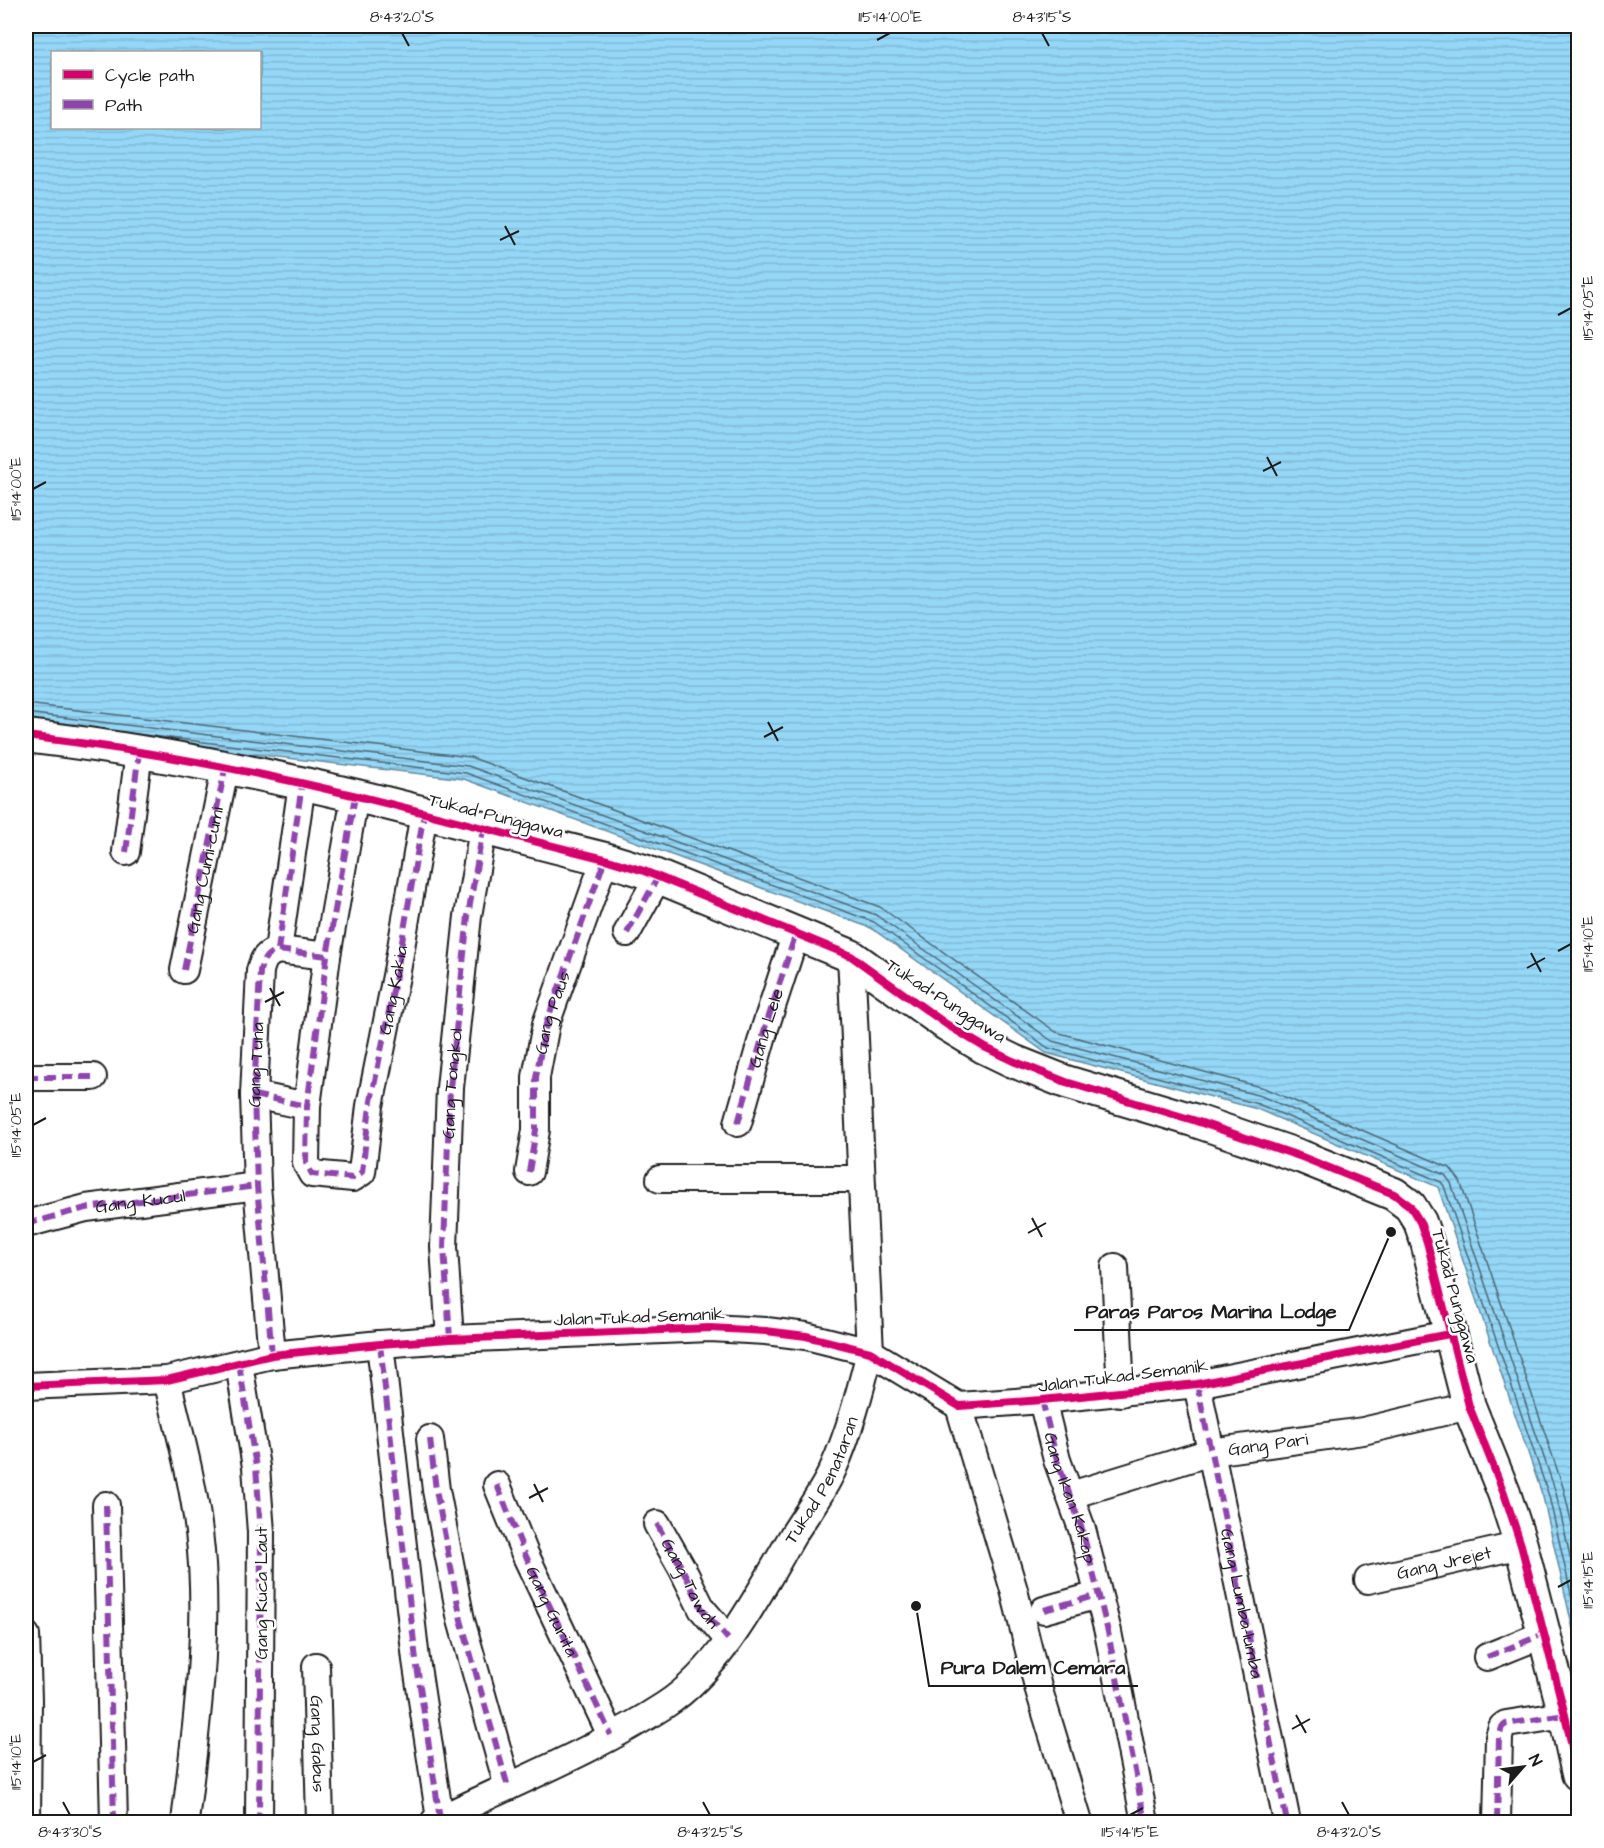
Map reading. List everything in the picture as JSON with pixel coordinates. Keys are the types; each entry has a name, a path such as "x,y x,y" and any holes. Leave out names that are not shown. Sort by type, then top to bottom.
{"street":[{"name":"Tukad Punggawa","path":"26,736 139,752 302,784 605,859 644,871 852,956 946,1024 1013,1061 1066,1082 1193,1120 1302,1157 1394,1194 1410,1206 1420,1222 1427,1242 1468,1406 1504,1493 1521,1545 1578,1774"},
{"path":"126,852 139,752"},
{"name":"Gang Cumi-cumi","path":"184,970 225,769"},
{"path":"302,784 278,950 327,956"},
{"path":"254,1095 307,1106 327,956 355,796"},
{"name":"Gang Kakia","path":"307,1106 306,1163 308,1171 312,1174 353,1178 361,1175 370,1106 397,970 424,813"},
{"name":"Gang Tongkol","path":"450,1339 444,1247 450,1088 468,916 483,829"},
{"name":"Gang Paus","path":"529,1172 537,1121 536,1077 546,1024 605,859"},
{"path":"627,933 659,875"},
{"name":"Gang Lele","path":"738,1123 765,1028 796,933"},
{"name":"Gang Tuna","path":"272,1355 257,1186 254,1095 260,971 262,960 269,953 278,950"},
{"name":"Tukad Penataran","path":"437,1821 611,1736 666,1704 697,1678 750,1608 833,1470 855,1409 870,1352 852,956"},
{"path":"26,1075 93,1077"},
{"path":"660,1179 861,1179"},
{"name":"Gang Kucul","path":"26,1224 86,1208 257,1186"},
{"path":"1115,1267 1121,1393"},
{"name":"Jalan Tukad Semanik","path":"26,1386 167,1380 272,1355 380,1344 710,1328 806,1336 870,1352 959,1406 1121,1393 1197,1384 1449,1334"},
{"path":"380,1344 437,1821"},
{"name":"Gang Kuca Laut","path":"239,1364 255,1457 261,1532 259,1822"},
{"path":"167,1380 199,1532 204,1610 203,1656 185,1822"},
{"name":"Gang Lumba-lumba","path":"1197,1384 1287,1822"},
{"name":"Gang Ikan Kakap","path":"1042,1400 1057,1460 1082,1529 1116,1669 1145,1822"},
{"path":"959,1406 1014,1590 1038,1687 1079,1822"},
{"name":"Gang Pari","path":"1071,1496 1211,1452 1363,1431 1468,1406"},
{"path":"430,1439 436,1490 461,1620 508,1787"},
{"name":"Gang Gurita","path":"497,1485 525,1554 611,1736"},
{"path":"106,1504 114,1822"},
{"name":"Gang Tawah","path":"657,1524 702,1610 728,1639"},
{"name":"Gang Jrejet","path":"1368,1580 1521,1545"},
{"path":"1044,1610 1098,1595"},
{"path":"1487,1657 1544,1634"},
{"path":"26,1635 27,1822"},
{"name":"Gang Gabus","path":"316,1666 320,1822"},
{"path":"1497,1822 1498,1737 1502,1727 1506,1724 1565,1715"}],"water":[{"path":"26,26 1578,26 1578,1652 1543,1497 1438,1187 1257,1109 1046,1053 871,928 464,779 26,727"}],"marked path":[{"path":"126,852 139,752"},
{"path":"184,970 225,769"},
{"path":"272,1355 257,1186 254,1095 260,971 266,958 278,950 302,784"},
{"path":"355,796 327,956 307,1106 306,1163 312,1174 353,1178 362,1172 370,1106 397,971 424,813"},
{"path":"450,1339 444,1247 450,1088 468,916 483,829"},
{"path":"529,1172 536,1130 536,1077 546,1024 605,859"},
{"path":"627,933 659,875"},
{"path":"738,1123 765,1028 796,933"},
{"path":"278,950 327,956"},
{"path":"26,1077 93,1077"},
{"path":"254,1095 307,1106"},
{"path":"26,1224 86,1208 257,1186"},
{"path":"380,1344 416,1660 440,1819"},
{"path":"239,1364 256,1467 261,1532 259,1822"},
{"path":"1197,1384 1287,1822"},
{"path":"1042,1400 1057,1460 1082,1529 1108,1632 1145,1822"},
{"path":"430,1439 436,1490 461,1620 508,1787"},
{"path":"497,1485 525,1554 611,1735"},
{"path":"106,1505 114,1822"},
{"path":"657,1524 702,1609 728,1639"},
{"path":"1044,1610 1098,1595"},
{"path":"1487,1657 1544,1634"},
{"path":"1497,1822 1499,1737 1502,1727 1506,1724 1565,1715"}],"cycle path":[{"path":"26,736 151,754 275,777 419,811 644,871 851,956 946,1024 1013,1061 1066,1082 1193,1120 1302,1157 1394,1194 1410,1206 1420,1222 1427,1242 1469,1406 1504,1493 1521,1545 1578,1774"},
{"path":"26,1386 167,1380 272,1355 380,1344 710,1328 806,1336 870,1352 959,1406 1197,1384 1449,1334"}],"place":[{"name":"Paras Paros Marina Lodge","path":"1391,1232"},
{"name":"Pura Dalem Cemara","path":"916,1606"}]}
